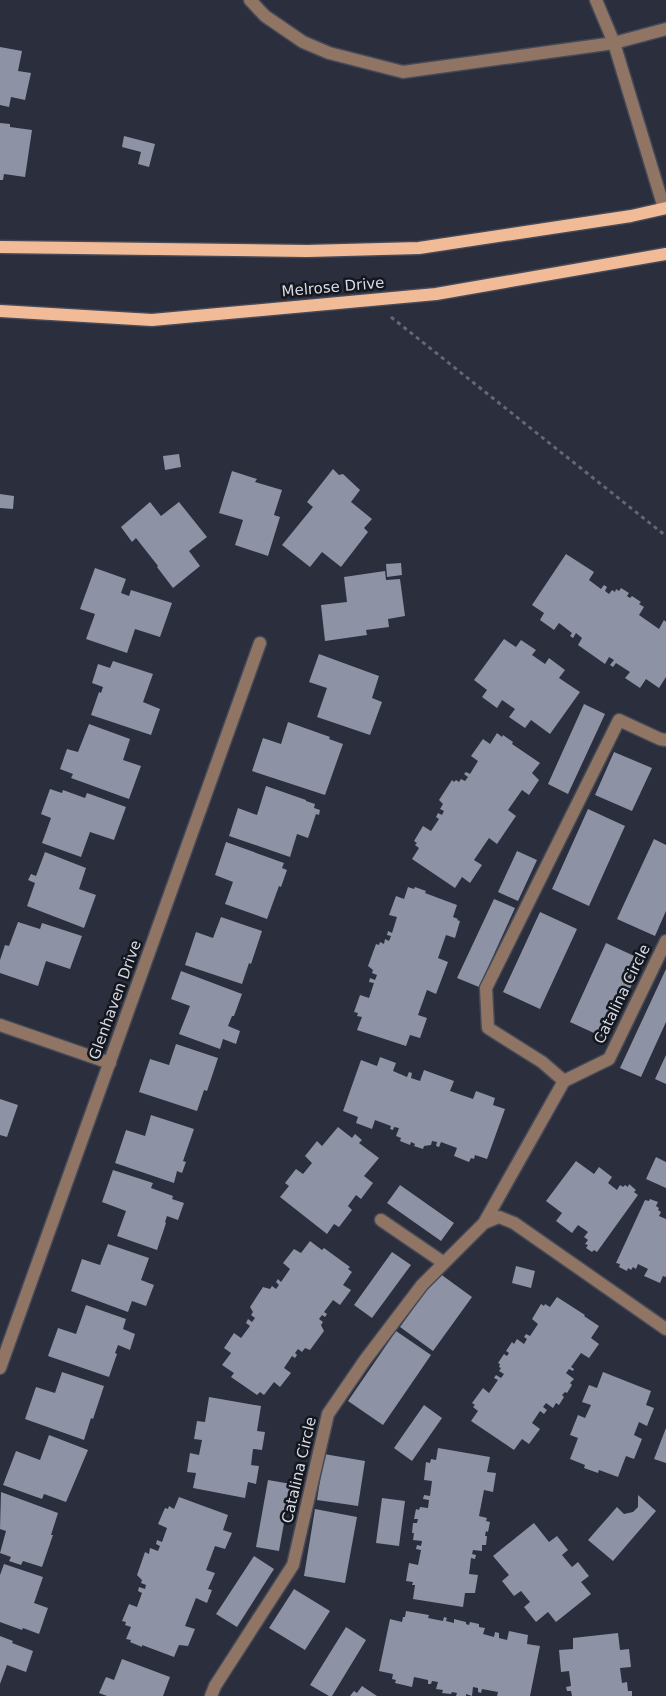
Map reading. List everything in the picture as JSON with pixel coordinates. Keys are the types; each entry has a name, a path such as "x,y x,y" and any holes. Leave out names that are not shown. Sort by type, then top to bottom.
{"main road":[{"path":"0,247 307,252 419,248 631,216 665,208"},
{"name":"Melrose Drive","path":"0,311 152,320 436,294 666,254"}],"street":[{"path":"250,0 265,16 303,42 329,52 403,72 614,43 666,29"},
{"path":"596,0 614,43 665,208"},
{"name":"Glenhaven Drive","path":"0,1368 260,643"},
{"path":"564,1081 542,1062 488,1028 486,988 619,720 666,740"},
{"name":"Catalina Circle","path":"211,1696 215,1686 293,1565 328,1414 365,1360 422,1285 484,1223 564,1081 609,1059 666,941"},
{"path":"0,1025 110,1063"},
{"path":"484,1223 499,1218 514,1223 666,1329"},
{"path":"381,1220 444,1263"}],"path":[{"path":"369,300 666,536"}],"building":[{"path":"0,47 22,51 18,71 31,73 25,100 11,97 9,107 0,105"},
{"path":"0,123 10,124 10,127 32,130 25,177 4,174 3,180 0,180"},
{"path":"124,136 155,144 149,167 138,164 141,152 122,147"},
{"path":"179,454 181,467 165,470 163,456"},
{"path":"333,469 339,475 343,474 360,490 351,502 372,519 364,528 368,532 341,567 322,552 310,567 282,545 313,507 307,502"},
{"path":"232,471 257,479 255,482 282,490 274,515 280,517 268,556 235,545 243,520 219,513"},
{"path":"0,494 14,496 13,509 0,508"},
{"path":"150,502 161,516 179,502 207,537 189,551 200,566 173,588 136,538 132,542 121,527"},
{"path":"566,554 594,572 589,580 601,589 604,585 607,587 605,591 609,594 612,590 615,592 616,589 619,591 621,588 629,593 627,596 630,598 632,596 641,602 639,604 644,607 639,615 659,629 664,620 666,622 666,677 659,688 646,679 640,688 625,678 630,672 616,663 613,667 610,665 614,660 609,657 605,664 578,645 582,638 576,633 573,638 570,636 572,633 559,623 554,630 540,620 544,613 532,605"},
{"path":"401,563 402,575 387,577 386,564"},
{"path":"95,568 126,579 121,593 129,596 131,590 172,603 160,637 135,629 127,653 86,639 95,614 80,609"},
{"path":"385,571 386,580 400,579 405,616 388,619 389,627 366,630 367,635 325,641 321,605 347,602 344,577"},
{"path":"504,639 516,647 521,640 536,650 532,655 545,664 549,658 565,670 559,678 580,692 550,734 531,720 525,728 509,717 515,709 502,700 497,708 482,697 487,690 474,680"},
{"path":"319,654 379,676 372,698 382,702 370,735 317,717 327,688 309,682"},
{"path":"113,661 153,674 143,702 160,709 151,735 91,715 99,692 101,693 103,687 92,683 98,664 110,668"},
{"path":"584,704 605,714 568,794 548,784"},
{"path":"288,722 330,737 329,739 343,744 325,795 252,771 263,738 281,744"},
{"path":"89,724 130,739 123,760 141,766 129,799 71,778 73,774 60,769 67,749 78,752"},
{"path":"497,733 502,737 503,735 513,742 512,744 540,763 532,773 539,780 529,795 522,790 508,810 516,816 497,844 489,838 474,860 482,865 470,883 462,877 455,888 412,859 419,848 415,845 417,843 414,841 423,826 431,831 439,819 436,817 438,813 442,815 444,811 440,809 443,804 439,800 452,780 454,782 456,780 459,782 461,779 465,781 468,777 464,774 466,772 470,774 478,761 471,756 483,739 490,744"},
{"path":"614,752 652,768 632,811 595,795"},
{"path":"266,786 315,804 314,808 320,810 319,815 316,814 308,838 297,834 290,857 229,836 238,808 257,815"},
{"path":"50,789 62,793 63,790 85,798 87,793 126,807 114,840 90,832 81,857 42,843 51,818 41,814"},
{"path":"588,809 625,826 589,906 552,889"},
{"path":"654,839 666,845 666,911 655,936 617,919"},
{"path":"226,842 284,863 282,868 287,870 267,919 225,904 233,882 215,875"},
{"path":"517,851 537,860 518,901 498,892"},
{"path":"45,852 86,868 79,889 96,895 84,928 27,906 35,883 28,880 31,874 36,876"},
{"path":"408,887 414,889 415,887 426,891 425,893 457,905 453,917 460,921 455,938 446,935 438,958 448,962 436,994 427,990 418,1015 427,1018 420,1038 410,1035 406,1046 357,1030 362,1017 357,1016 358,1013 354,1012 360,995 369,998 374,983 369,982 370,978 375,980 377,975 372,973 373,970 368,966 376,944 379,945 380,942 384,944 385,939 389,941 391,936 387,935 388,931 392,933 397,917 389,915 396,896 404,899"},
{"path":"494,899 515,908 479,987 457,978"},
{"path":"540,912 577,929 540,1009 503,992"},
{"path":"221,917 262,931 242,984 185,965 196,932 213,938"},
{"path":"18,922 40,929 42,923 82,936 70,969 46,961 38,986 0,973 0,960 5,945 9,946"},
{"path":"606,943 643,960 607,1039 570,1022"},
{"path":"666,969 666,1022 641,1077 620,1068"},
{"path":"181,971 242,994 228,1026 240,1031 236,1044 223,1039 220,1049 179,1034 190,1006 171,999"},
{"path":"176,1044 218,1058 207,1091 204,1090 197,1111 139,1092 150,1059 169,1065"},
{"path":"666,1055 666,1084 655,1079"},
{"path":"380,1057 396,1063 393,1071 407,1077 409,1072 412,1073 411,1078 420,1081 424,1070 454,1081 450,1091 473,1099 476,1091 495,1098 493,1105 505,1109 487,1159 475,1155 474,1159 471,1158 469,1162 454,1156 457,1148 441,1142 439,1147 436,1146 437,1142 432,1141 431,1145 424,1146 423,1149 414,1146 415,1144 411,1142 410,1145 400,1141 401,1138 396,1136 399,1128 394,1127 393,1130 390,1129 391,1126 375,1120 372,1129 356,1123 358,1117 343,1111 361,1060 377,1066"},
{"path":"0,1099 18,1105 7,1137 0,1135"},
{"path":"151,1115 194,1129 183,1161 186,1162 182,1173 177,1171 174,1183 115,1163 126,1130 145,1136"},
{"path":"338,1127 352,1138 355,1134 362,1140 359,1143 379,1158 364,1176 373,1183 361,1199 356,1195 348,1206 352,1210 339,1227 334,1224 327,1234 280,1197 289,1186 285,1183 296,1169 303,1174 312,1163 305,1156 317,1141 322,1146"},
{"path":"656,1157 666,1162 666,1188 646,1179"},
{"path":"576,1161 594,1174 599,1167 612,1177 608,1183 617,1190 620,1185 628,1187 629,1184 636,1190 634,1192 638,1195 597,1252 594,1250 592,1252 586,1248 588,1245 585,1244 588,1240 584,1237 588,1232 578,1225 572,1233 556,1221 562,1213 546,1201"},
{"path":"113,1170 153,1183 151,1188 173,1196 172,1199 184,1203 178,1220 167,1216 157,1250 117,1236 126,1211 102,1202"},
{"path":"400,1185 454,1223 441,1241 387,1203"},
{"path":"650,1199 658,1202 656,1206 661,1212 659,1216 666,1219 666,1277 663,1276 660,1283 644,1276 648,1269 638,1264 636,1269 633,1267 631,1270 628,1268 627,1271 619,1267 620,1264 616,1263 645,1200 649,1201"},
{"path":"310,1241 322,1250 324,1248 350,1267 348,1269 352,1272 343,1285 351,1290 340,1305 333,1300 324,1312 327,1314 325,1317 322,1315 319,1319 323,1322 321,1325 324,1331 310,1350 305,1348 302,1352 298,1349 295,1353 297,1355 295,1358 292,1356 284,1368 291,1373 280,1387 274,1382 264,1395 260,1392 257,1395 231,1377 234,1373 222,1365 231,1353 224,1348 234,1333 241,1338 250,1326 246,1323 248,1319 252,1322 255,1318 251,1315 253,1312 250,1307 263,1287 270,1289 272,1286 276,1289 279,1285 276,1282 278,1279 281,1282 290,1269 283,1263 294,1249 301,1253"},
{"path":"108,1244 149,1258 141,1280 154,1285 146,1306 132,1301 128,1312 71,1291 82,1259 100,1265"},
{"path":"392,1252 411,1265 372,1318 354,1305"},
{"path":"516,1266 535,1271 531,1288 512,1283"},
{"path":"439,1273 472,1297 433,1351 400,1327"},
{"path":"557,1297 599,1326 591,1338 599,1344 589,1358 581,1353 571,1367 574,1369 573,1371 569,1369 566,1373 574,1379 570,1383 572,1385 567,1393 565,1392 562,1395 564,1397 559,1405 556,1403 553,1408 546,1403 543,1407 547,1410 544,1414 540,1411 532,1423 540,1429 529,1444 522,1439 514,1450 471,1421 478,1411 473,1407 475,1405 472,1403 483,1388 489,1393 498,1380 494,1378 496,1375 501,1378 504,1374 499,1371 501,1368 498,1363 504,1354 507,1356 509,1353 506,1351 512,1342 514,1344 517,1339 524,1344 527,1339 524,1337 526,1334 530,1336 538,1324 532,1319 541,1304 550,1307"},
{"path":"86,1305 126,1319 123,1329 135,1334 130,1350 118,1345 109,1377 48,1356 58,1328 76,1334"},
{"path":"396,1331 431,1355 383,1425 348,1401"},
{"path":"62,1372 104,1386 84,1440 25,1419 36,1387 55,1393"},
{"path":"603,1372 651,1391 646,1405 654,1408 647,1426 639,1422 634,1435 642,1439 634,1459 626,1456 618,1477 599,1470 598,1473 584,1468 585,1465 570,1459 578,1438 570,1435 578,1415 585,1418 591,1405 582,1402 589,1385 597,1388"},
{"path":"209,1397 261,1406 257,1431 265,1432 262,1450 253,1449 251,1465 259,1466 256,1484 248,1482 245,1498 193,1488 196,1473 187,1472 190,1453 199,1455 202,1440 194,1439 197,1421 205,1422"},
{"path":"424,1405 442,1418 412,1461 394,1448"},
{"path":"666,1428 666,1463 654,1459"},
{"path":"49,1435 88,1450 66,1502 44,1494 42,1499 3,1485 16,1451 40,1460"},
{"path":"438,1448 490,1457 487,1472 496,1473 493,1492 484,1490 479,1516 487,1518 486,1521 490,1522 485,1536 487,1536 486,1545 482,1545 482,1551 473,1550 472,1554 476,1555 475,1559 471,1558 469,1574 478,1575 475,1593 465,1593 463,1607 413,1599 415,1585 412,1585 413,1582 406,1581 409,1563 418,1565 421,1550 416,1549 417,1545 421,1546 422,1541 413,1540 414,1533 412,1533 413,1523 417,1523 418,1519 414,1519 416,1509 419,1510 420,1507 428,1508 429,1500 423,1499 424,1495 430,1496 432,1481 424,1480 426,1462 430,1463 431,1459 436,1460"},
{"path":"324,1454 365,1461 358,1506 317,1500"},
{"path":"268,1480 291,1484 279,1551 256,1547"},
{"path":"1,1492 58,1513 42,1567 23,1561 21,1565 9,1561 11,1557 0,1553 6,1531 0,1529"},
{"path":"638,1495 656,1511 613,1561 588,1540 617,1507 624,1514 633,1512 638,1507"},
{"path":"179,1497 228,1515 223,1530 232,1533 225,1549 215,1546 206,1570 215,1573 208,1589 212,1590 207,1603 196,1598 185,1626 195,1629 188,1646 179,1645 174,1657 130,1642 131,1640 126,1639 131,1627 125,1625 126,1622 122,1621 129,1604 137,1607 142,1593 138,1591 139,1587 145,1589 146,1585 141,1583 142,1580 137,1575 145,1552 149,1554 150,1548 158,1551 160,1546 156,1544 157,1540 162,1542 167,1528 158,1524 165,1508 168,1509 169,1506 174,1509"},
{"path":"382,1498 405,1501 399,1546 376,1543"},
{"path":"315,1509 357,1517 345,1583 304,1576"},
{"path":"534,1523 549,1542 557,1536 568,1550 562,1555 572,1567 578,1562 589,1576 581,1582 591,1594 556,1622 548,1612 536,1622 524,1607 530,1602 521,1591 514,1596 502,1581 509,1575 493,1556"},
{"path":"254,1556 274,1569 237,1627 216,1614"},
{"path":"4,1564 43,1577 34,1603 48,1608 39,1634 0,1622 0,1575"},
{"path":"294,1589 330,1611 305,1650 269,1628"},
{"path":"406,1611 429,1615 428,1618 443,1621 444,1617 447,1618 446,1621 454,1623 454,1619 466,1622 469,1625 470,1622 479,1624 479,1627 485,1628 483,1634 494,1637 495,1632 499,1633 499,1638 507,1640 509,1631 528,1635 527,1644 540,1646 530,1696 497,1696 498,1692 482,1689 481,1693 478,1692 478,1688 473,1687 472,1696 466,1694 466,1696 456,1696 457,1693 442,1693 443,1690 436,1689 438,1682 432,1681 431,1684 428,1684 428,1680 414,1677 412,1687 395,1683 396,1680 392,1679 393,1674 379,1671 390,1619 402,1622"},
{"path":"346,1627 366,1640 332,1696 329,1696 310,1685"},
{"path":"618,1633 620,1650 629,1649 631,1667 620,1668 622,1683 627,1682 628,1691 632,1691 632,1696 572,1696 571,1691 567,1691 566,1687 571,1686 569,1671 561,1672 559,1650 573,1649 573,1638"},
{"path":"0,1636 33,1651 26,1672 7,1665 0,1684"},
{"path":"122,1659 170,1677 163,1696 107,1696 99,1693 106,1677 114,1680"},
{"path":"362,1686 377,1696 350,1696 354,1691 357,1693"}]}
